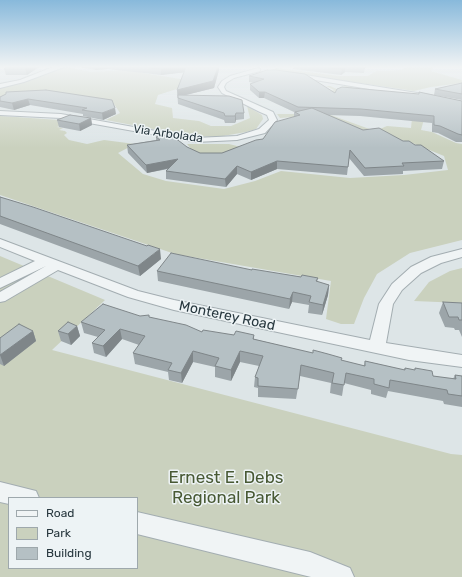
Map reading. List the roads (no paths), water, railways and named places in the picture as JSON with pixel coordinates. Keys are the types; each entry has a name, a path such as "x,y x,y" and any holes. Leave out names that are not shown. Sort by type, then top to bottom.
{"street":[{"name":"Via Arbolada","path":"0,113 60,116 194,140 237,138 262,131 273,120 270,114 228,94"},
{"path":"410,94 462,104"},
{"name":"Monterey Road","path":"0,243 133,294 174,305 409,354 462,361"},
{"path":"377,347 386,304 397,287 416,270 429,263 462,253"},
{"path":"0,284 19,273 51,263"},
{"path":"0,298 32,278 51,263"},
{"path":"0,492 23,497"},
{"path":"138,523 310,564 341,577"}],"park label":[{"name":"Ernest E. Debs Regional Park","path":"226,488"}]}
